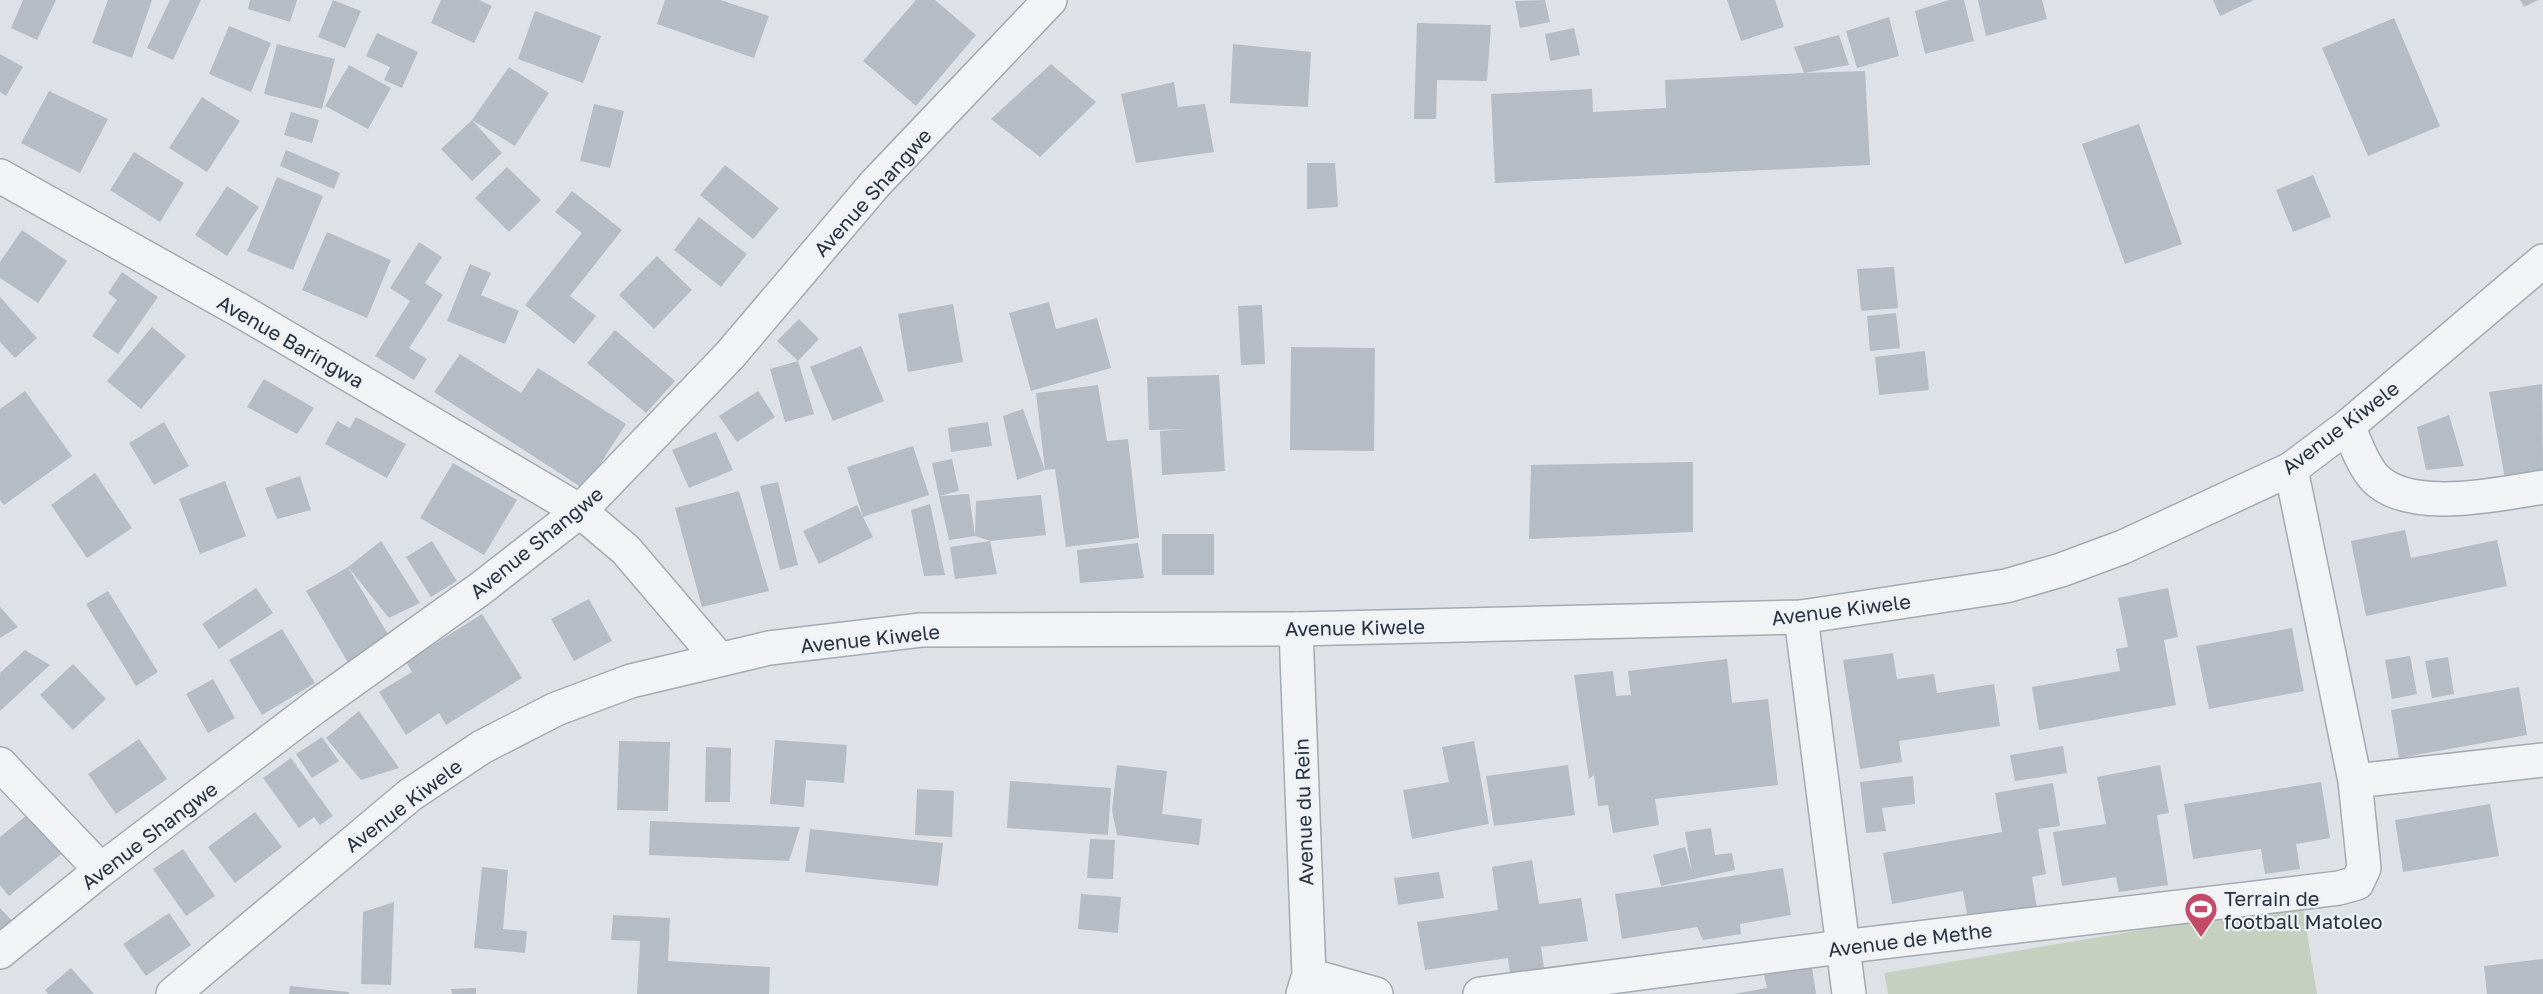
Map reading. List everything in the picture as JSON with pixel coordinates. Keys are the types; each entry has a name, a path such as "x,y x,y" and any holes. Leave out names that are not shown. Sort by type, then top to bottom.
{"street":[{"name":"Avenue Shangwe","path":"0,952 101,870 315,707 480,589 580,511 730,355 875,184 1050,0"},
{"name":"Avenue Baringwa","path":"0,176 241,311 580,511 626,550 719,659"},
{"name":"Avenue Kiwele","path":"173,994 410,795 482,747 556,709 631,681 770,648 921,630 1296,629 1801,617 2006,586 2061,570 2123,547 2291,469 2348,426 2543,261"},
{"path":"2348,426 2372,475 2382,484 2400,493 2438,499 2477,498 2543,487"},
{"path":"2291,469 2355,781 2543,760"},
{"path":"1801,617 1841,947 1849,994"},
{"name":"Avenue du Rein","path":"1296,629 1306,985"},
{"path":"0,764 101,870"},
{"name":"Avenue de Methe","path":"1480,994 1841,947 2339,888 2357,883 2363,875 2355,781"},
{"path":"1306,985 1376,994"}],"green space":[{"name":"Terrain de football Matoleo","path":"2302,903 2317,994 1888,994 1884,973"}],"building":[{"path":"23,0 56,0 37,40 11,28"},
{"path":"108,0 152,0 132,58 92,43"},
{"path":"170,0 201,0 173,60 147,48"},
{"path":"250,0 297,0 290,22 248,9"},
{"path":"333,0 361,11 345,48 318,37"},
{"path":"441,0 479,0 492,6 474,43 431,23"},
{"path":"665,0 720,0 769,16 754,58 657,24"},
{"path":"916,0 935,0 976,35 916,106 863,61"},
{"path":"1545,0 1550,22 1520,28 1515,1"},
{"path":"1727,0 1775,0 1784,27 1741,41"},
{"path":"1949,0 1964,0 1974,41 1925,54 1915,11"},
{"path":"1978,0 2042,0 2047,19 1986,36"},
{"path":"2213,0 2254,0 2220,16"},
{"path":"2520,0 2538,0 2524,7"},
{"path":"535,11 601,36 583,83 518,59"},
{"path":"1889,17 1899,56 1857,68 1846,31"},
{"path":"2394,18 2440,126 2368,156 2322,48"},
{"path":"1417,23 1491,25 1487,81 1437,80 1436,119 1414,119"},
{"path":"229,26 271,43 251,92 209,74"},
{"path":"1574,28 1580,55 1550,61 1545,34"},
{"path":"377,33 418,52 402,88 384,80 390,67 366,56"},
{"path":"1839,35 1849,65 1804,73 1794,47"},
{"path":"277,44 335,59 322,109 264,94"},
{"path":"1233,44 1311,52 1308,107 1230,103"},
{"path":"0,54 23,67 6,96 0,92"},
{"path":"1051,64 1096,102 1040,157 991,119"},
{"path":"349,65 391,88 368,129 325,106"},
{"path":"509,67 549,93 515,146 472,120"},
{"path":"1865,71 1870,165 1495,183 1491,94 1592,89 1593,112 1666,108 1665,80"},
{"path":"1174,82 1178,107 1205,104 1214,152 1136,163 1121,94"},
{"path":"49,91 108,119 80,173 21,143"},
{"path":"202,97 240,121 207,172 169,148"},
{"path":"594,104 624,111 610,168 580,161"},
{"path":"291,112 319,120 312,143 284,135"},
{"path":"472,120 502,153 472,181 441,149"},
{"path":"2139,124 2182,244 2125,264 2082,144"},
{"path":"286,150 340,173 334,189 280,166"},
{"path":"134,152 184,183 160,222 110,190"},
{"path":"1307,163 1335,163 1338,207 1307,209"},
{"path":"725,165 779,208 753,239 700,195"},
{"path":"507,167 541,200 509,232 475,198"},
{"path":"2313,175 2331,217 2293,232 2276,190"},
{"path":"277,177 323,196 293,270 247,251"},
{"path":"227,186 259,207 227,256 195,235"},
{"path":"572,191 622,230 570,296 596,316 574,344 525,305 582,233 555,212"},
{"path":"699,217 747,254 721,287 674,250"},
{"path":"22,230 67,261 38,303 0,278 0,262"},
{"path":"327,232 391,260 367,318 302,290"},
{"path":"419,242 442,257 425,283 443,295 409,348 427,359 414,380 375,356 410,301 390,288"},
{"path":"657,256 692,290 654,329 619,295"},
{"path":"470,264 491,273 481,295 519,311 505,344 447,321"},
{"path":"1894,267 1898,308 1861,311 1857,269"},
{"path":"122,272 158,297 118,354 92,336 117,300 108,293"},
{"path":"0,297 37,338 15,358 0,342"},
{"path":"1049,302 1056,329 1097,318 1111,368 1031,391 1009,313"},
{"path":"953,304 963,362 908,372 898,314"},
{"path":"1262,305 1265,364 1241,365 1238,306"},
{"path":"1896,313 1900,348 1870,351 1867,316"},
{"path":"799,319 819,339 798,361 777,341"},
{"path":"152,327 186,356 141,409 107,381"},
{"path":"615,330 675,381 646,413 587,363"},
{"path":"861,346 884,401 833,421 810,367"},
{"path":"1291,347 1375,348 1374,451 1290,450"},
{"path":"1925,351 1929,390 1879,395 1875,357"},
{"path":"460,354 521,393 538,368 626,424 584,489 434,392"},
{"path":"798,361 814,414 785,422 770,369"},
{"path":"1219,375 1225,471 1162,475 1160,431 1186,429 1149,430 1147,377"},
{"path":"264,379 314,408 297,434 247,407"},
{"path":"2542,384 2543,471 2505,479 2489,392"},
{"path":"1098,385 1107,441 1128,439 1139,538 1066,547 1055,469 1045,470 1036,393"},
{"path":"25,391 72,456 4,505 0,500 0,409"},
{"path":"758,391 775,417 737,442 719,416"},
{"path":"1023,409 1045,470 1017,480 1003,416"},
{"path":"2449,415 2464,466 2426,470 2417,427"},
{"path":"356,417 406,444 387,478 325,444 337,421 350,428"},
{"path":"164,422 189,466 154,485 129,443"},
{"path":"988,422 992,446 951,452 948,428"},
{"path":"716,432 733,470 689,488 672,450"},
{"path":"913,446 929,495 863,517 847,467"},
{"path":"952,459 959,491 939,496 932,463"},
{"path":"1693,462 1693,532 1529,539 1531,465"},
{"path":"453,463 517,500 484,555 420,518"},
{"path":"95,473 132,528 87,558 51,505"},
{"path":"300,476 311,510 277,519 265,488"},
{"path":"225,481 246,536 200,554 179,499"},
{"path":"778,482 798,565 780,570 760,486"},
{"path":"739,491 769,591 702,607 675,508"},
{"path":"969,494 975,536 949,540 939,496"},
{"path":"1041,495 1046,535 990,541 975,536 976,501"},
{"path":"930,504 945,575 924,576 911,510"},
{"path":"857,505 873,537 819,564 803,531"},
{"path":"2405,530 2411,558 2497,540 2507,586 2366,616 2351,541"},
{"path":"1162,534 1214,534 1214,575 1162,575"},
{"path":"381,541 420,603 389,618 348,567"},
{"path":"432,541 457,581 431,597 406,557"},
{"path":"990,541 997,574 955,579 950,547"},
{"path":"1138,543 1144,578 1080,583 1077,550"},
{"path":"348,567 392,641 350,666 306,591"},
{"path":"256,588 273,613 219,649 202,624"},
{"path":"2168,588 2178,637 2164,640 2176,705 2039,730 2032,687 2120,671 2116,649 2128,647 2118,598"},
{"path":"108,591 158,672 136,686 86,604"},
{"path":"589,599 612,641 574,661 551,619"},
{"path":"0,607 18,627 0,638"},
{"path":"482,614 522,678 446,725 439,713 406,735 379,692 412,672 406,662"},
{"path":"2292,628 2304,691 2209,709 2196,646"},
{"path":"282,629 315,683 262,715 229,660"},
{"path":"25,650 50,665 0,711 0,673"},
{"path":"1893,653 1897,679 1934,674 1937,693 1994,684 2000,726 1899,741 1902,762 1860,769 1843,660"},
{"path":"2410,656 2417,694 2392,699 2385,660"},
{"path":"2448,657 2454,694 2432,698 2425,661"},
{"path":"1727,659 1732,703 1768,699 1778,785 1655,799 1659,825 1613,833 1608,805 1598,806 1594,775 1589,779 1574,675 1613,671 1616,696 1631,695 1628,671"},
{"path":"73,664 106,699 73,730 40,695"},
{"path":"213,679 235,718 208,733 186,694"},
{"path":"2519,687 2527,735 2399,758 2391,710"},
{"path":"359,711 399,768 361,780 326,738"},
{"path":"322,737 339,761 312,778 296,754"},
{"path":"139,739 167,779 116,814 88,774"},
{"path":"775,740 847,745 844,783 806,780 804,807 770,804"},
{"path":"619,741 670,742 668,811 617,810"},
{"path":"1474,741 1489,824 1412,839 1403,790 1449,782 1442,747"},
{"path":"2063,746 2067,773 2015,781 2010,755"},
{"path":"706,747 731,748 730,802 705,802"},
{"path":"291,758 333,816 320,825 314,817 299,828 263,778"},
{"path":"1117,765 1167,771 1162,814 1202,819 1199,845 1117,835 1112,810"},
{"path":"1568,765 1575,815 1494,826 1486,776"},
{"path":"2160,765 2169,813 2157,815 2168,885 2119,892 2116,877 2062,886 2053,832 2106,824 2097,777"},
{"path":"1913,776 1915,804 1882,808 1886,831 1866,833 1860,782"},
{"path":"1010,781 1111,788 1108,835 1007,828"},
{"path":"2321,782 2330,838 2296,844 2300,869 2265,874 2261,849 2193,859 2184,804"},
{"path":"2053,783 2060,826 2038,829 2046,874 2032,877 2037,908 1968,920 1963,891 1892,904 1883,853 2002,832 1995,793"},
{"path":"917,789 954,791 952,837 915,835"},
{"path":"2490,804 2499,856 2403,872 2395,820"},
{"path":"32,811 65,851 9,896 0,885 0,837"},
{"path":"255,812 282,847 235,883 208,847"},
{"path":"650,821 800,827 789,861 649,855"},
{"path":"1711,828 1715,855 1732,853 1735,870 1661,886 1653,855 1685,847 1692,872 1685,832"},
{"path":"810,829 943,843 938,886 805,872"},
{"path":"1090,839 1115,840 1113,879 1087,878"},
{"path":"183,849 215,896 186,916 153,869"},
{"path":"1532,860 1539,904 1581,898 1588,941 1541,947 1544,968 1510,973 1508,958 1425,970 1417,922 1498,910 1492,867"},
{"path":"482,867 508,870 503,929 527,931 525,953 474,948"},
{"path":"1783,868 1791,915 1740,924 1741,934 1703,940 1697,927 1622,939 1615,894"},
{"path":"1439,872 1444,898 1398,905 1394,878"},
{"path":"1081,894 1121,897 1118,933 1078,929"},
{"path":"394,902 391,985 361,984 363,912"},
{"path":"0,908 13,922 0,935"},
{"path":"169,913 191,945 146,976 123,944"},
{"path":"613,915 670,918 668,961 770,967 769,994 637,994 640,941 611,940"},
{"path":"2543,959 2543,994 2487,994 2484,966"},
{"path":"1812,967 1816,994 1734,994 1767,988 1764,975"},
{"path":"71,968 94,994 48,994 45,990"},
{"path":"290,986 349,992 349,994 289,994"},
{"path":"476,988 476,994 452,994 451,989"}],"place":[{"name":"Terrain de football Matoleo","path":"2201,938"}]}
